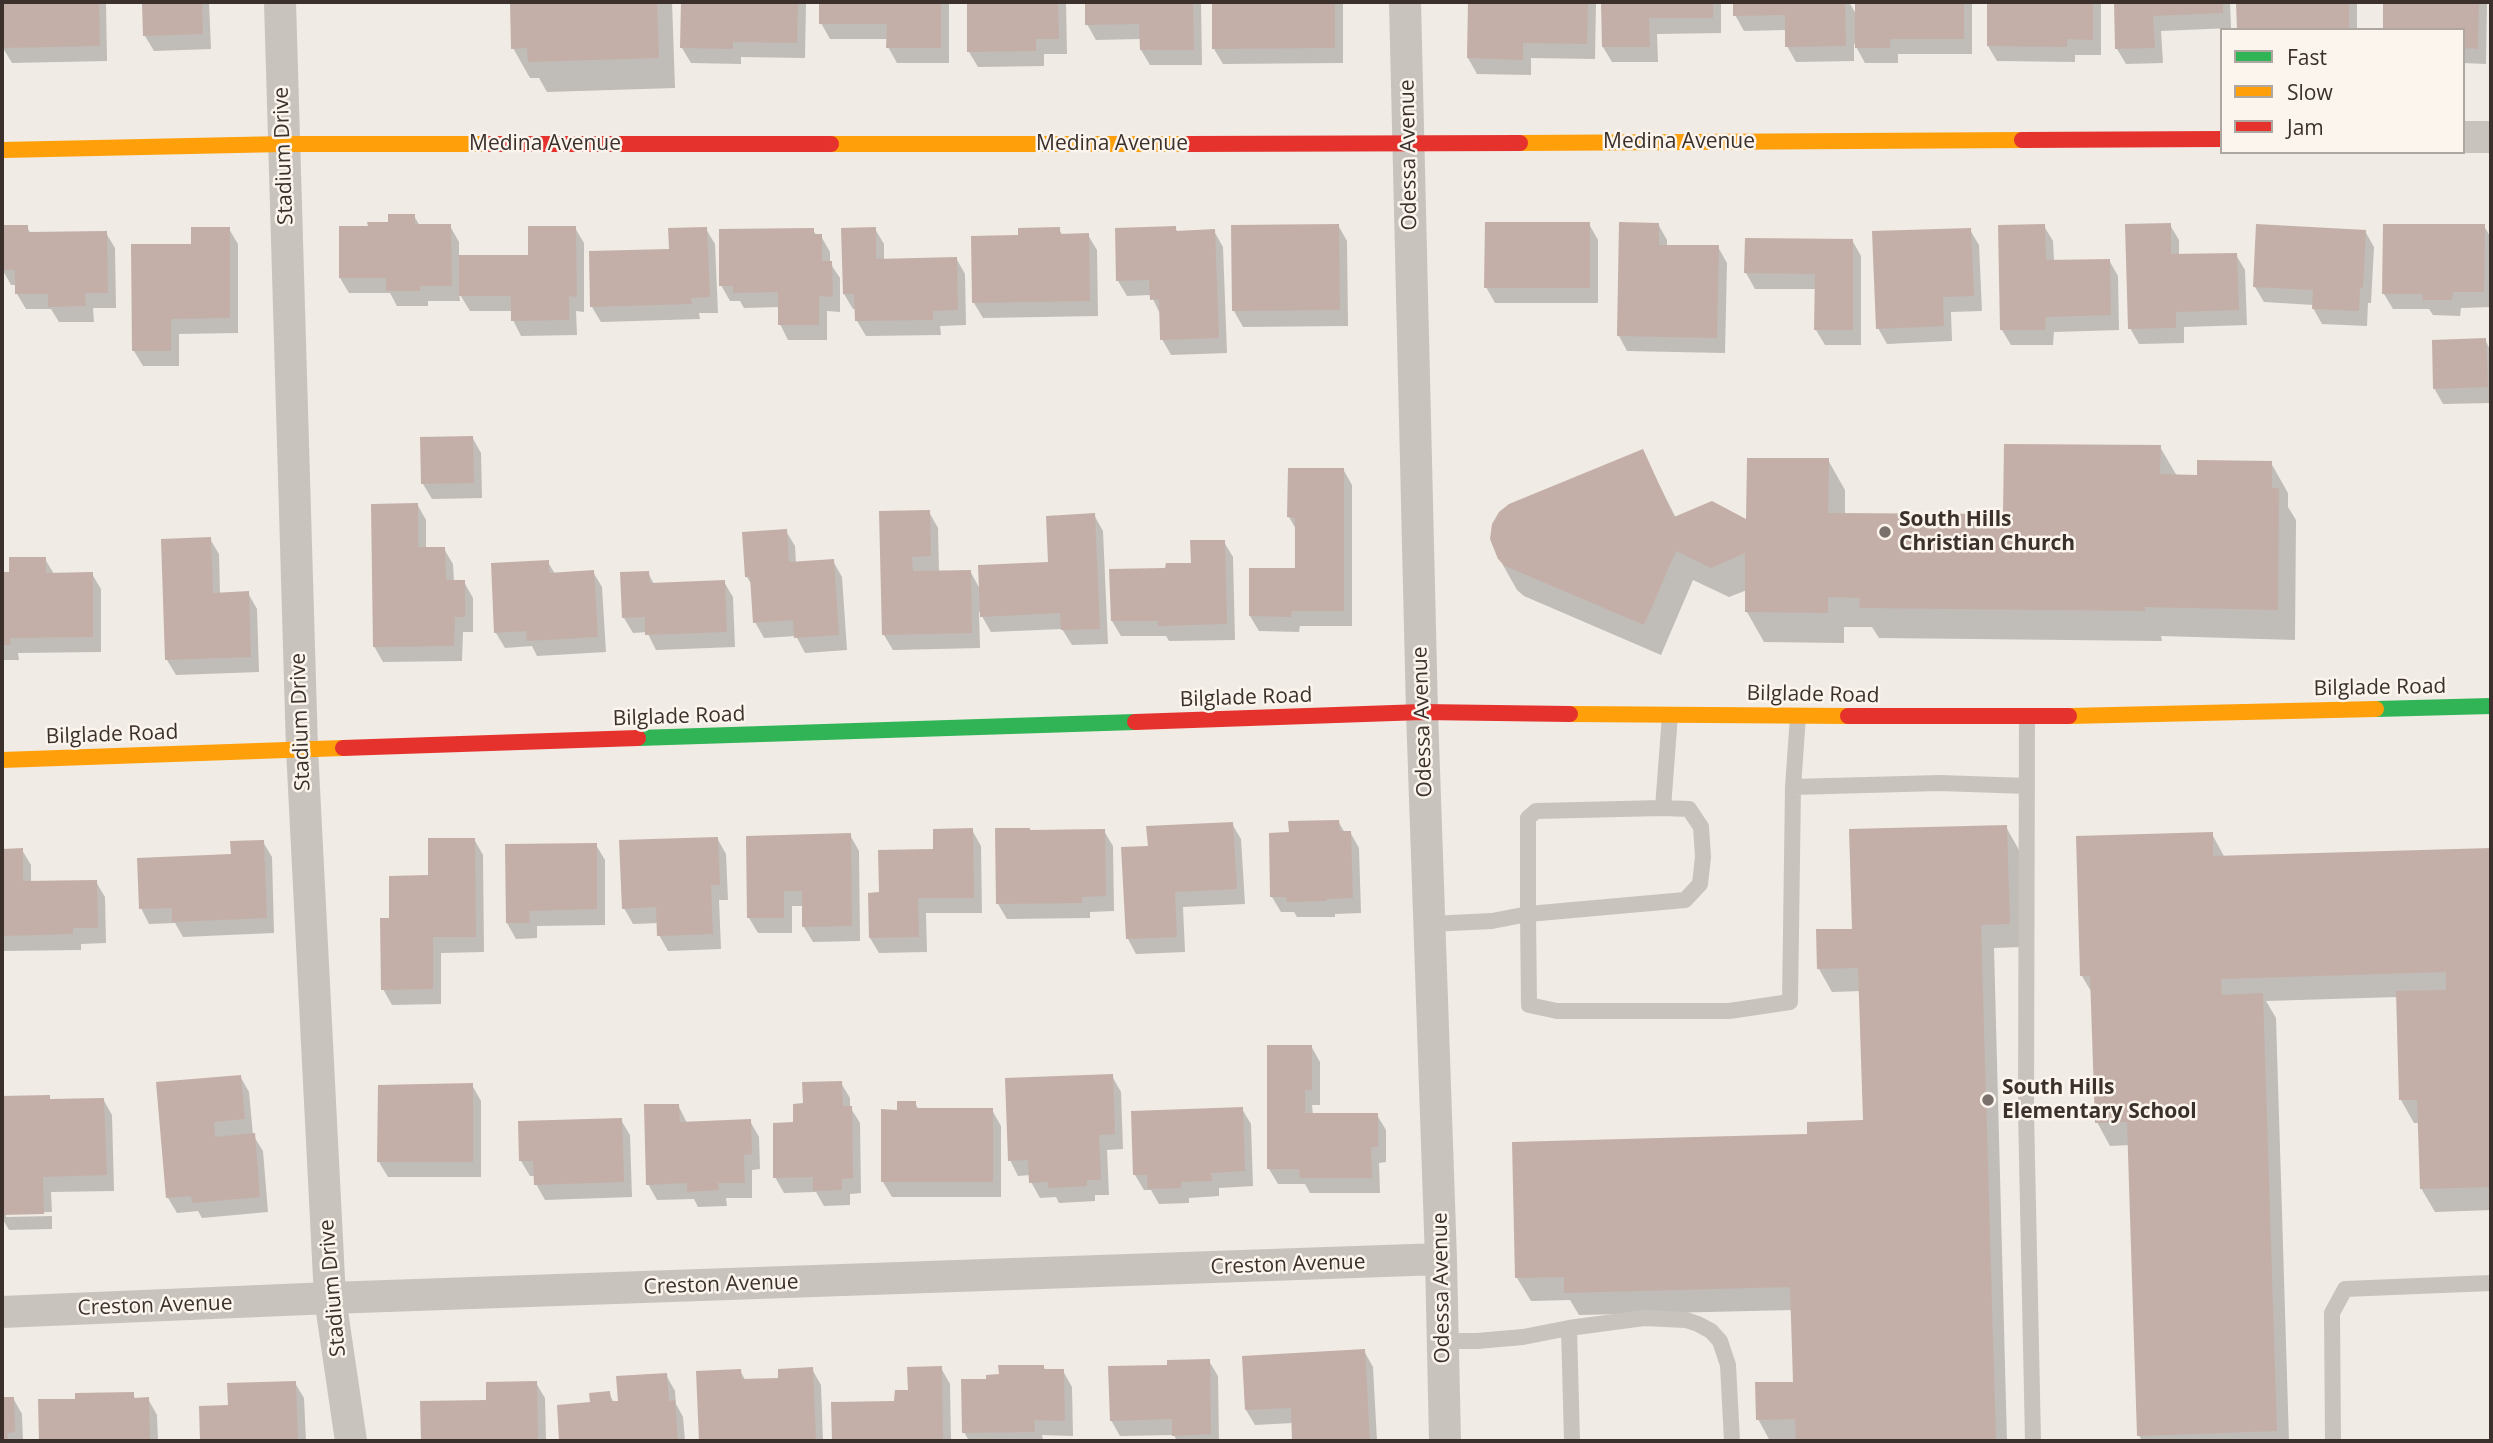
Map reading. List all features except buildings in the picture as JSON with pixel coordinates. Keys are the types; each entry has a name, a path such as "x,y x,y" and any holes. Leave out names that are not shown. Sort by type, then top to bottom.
{"street":[{"name":"Stadium Drive","path":"280,2 302,749 330,1298 351,1441"},
{"name":"Odessa Avenue","path":"1405,2 1422,712 1445,1441"},
{"path":"2465,137 2491,137"},
{"name":"Medina Avenue","path":"2,150 284,144 1409,144 2220,139"},
{"name":"Bilglade Road","path":"2,760 1422,712 2027,717 2491,706"},
{"name":"Creston Avenue","path":"2,1312 1441,1259"}],"lane":[{"path":"1663,808 1670,715"},
{"path":"1430,924 1492,921 1528,914 1685,900 1700,884 1703,858 1701,827 1689,809 1536,811 1528,818 1528,914 1529,1005 1557,1011 1716,1011 1790,1002 1793,787 1798,716"},
{"path":"2027,717 2025,1111 2033,1441"},
{"path":"1793,787 1940,783 2027,786"},
{"path":"2333,1441 2332,1313 2345,1289 2491,1283"},
{"path":"1443,1341 1522,1337 1644,1318 1686,1320 1711,1331 1720,1341 1728,1365 1732,1441"},
{"path":"1569,1328 1572,1441"}],"traffic: fast":[{"path":"2376,709 2491,706"},
{"path":"638,738 1135,722"}],"traffic: slow":[{"path":"1520,143 2022,140"},
{"path":"2,150 284,144 488,144"},
{"path":"831,144 1188,144"},
{"path":"2069,716 2376,709"},
{"path":"1570,714 1848,716"},
{"path":"2,760 343,748"}],"traffic: jam":[{"path":"2022,140 2220,139"},
{"path":"1188,144 1520,143"},
{"path":"488,144 831,144"},
{"path":"1135,722 1422,712 1570,714"},
{"path":"1848,716 2069,716"},
{"path":"343,748 638,738"}],"place":[{"name":"South Hills Christian Church","path":"1885,532"},
{"name":"South Hills Elementary School","path":"1988,1100"}]}
